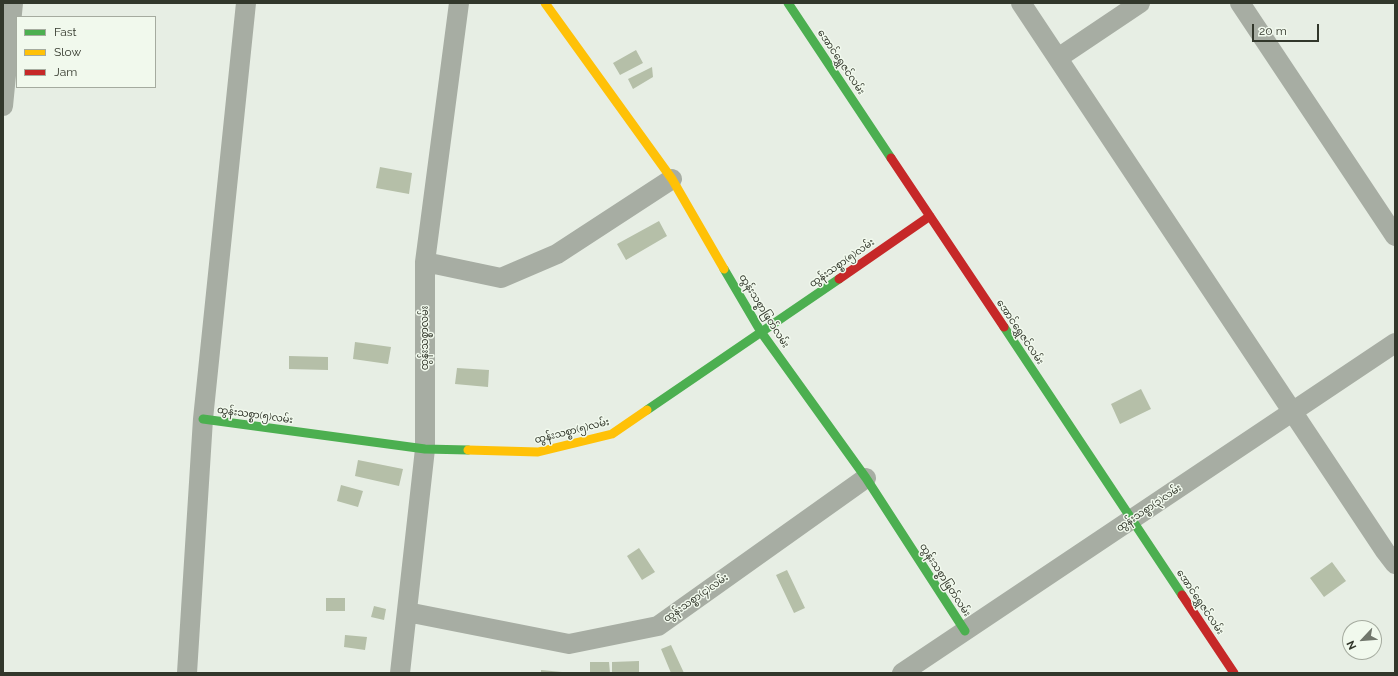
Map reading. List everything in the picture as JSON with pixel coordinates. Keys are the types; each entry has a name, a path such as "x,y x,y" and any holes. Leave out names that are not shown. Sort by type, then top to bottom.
{"street":[{"path":"3,106 13,3"},
{"path":"187,673 203,419 246,3"},
{"name":"ထွန်းသစ္စာလမ်း","path":"400,673 425,449 425,262 460,3"},
{"name":"ထွန်းသစ္စာဖြတ်လမ်း","path":"545,3 672,179 761,332 866,478 965,631"},
{"name":"အောင်ရွှေဇင်လမ်း","path":"788,3 1132,520 1229,671"},
{"path":"1021,3 1384,551 1395,564"},
{"path":"1058,58 1140,3"},
{"path":"1240,3 1395,236"},
{"path":"425,262 501,278 557,254 672,179"},
{"name":"ထွန်းသစ္စာ(၅)လမ်း","path":"203,419 425,449 538,452 612,434 930,216"},
{"name":"ထွန်းသစ္စာ(၃)လမ်း","path":"902,673 1395,343"},
{"name":"ထွန်းသစ္စာ(၄)လမ်း","path":"407,612 569,644 658,626 866,478"}],"building":[{"path":"636,50 643,63 620,75 613,63"},
{"path":"652,67 653,77 633,89 628,79"},
{"path":"380,167 412,173 409,194 376,188"},
{"path":"659,221 667,236 626,260 617,244"},
{"path":"355,342 391,347 388,364 353,359"},
{"path":"289,356 328,357 328,370 289,369"},
{"path":"457,368 489,370 488,387 455,384"},
{"path":"1141,389 1151,409 1120,424 1111,404"},
{"path":"358,460 403,469 399,486 355,476"},
{"path":"341,485 363,491 358,507 337,501"},
{"path":"639,548 655,572 642,580 627,556"},
{"path":"1332,562 1346,581 1324,597 1310,578"},
{"path":"787,570 805,608 794,613 776,575"},
{"path":"326,598 345,598 345,611 326,611"},
{"path":"374,606 386,609 384,620 371,617"},
{"path":"345,635 367,637 365,650 344,647"},
{"path":"671,645 684,673 671,673 661,649"},
{"path":"639,661 639,673 612,673 612,662"},
{"path":"590,662 609,662 610,673 590,673"},
{"path":"541,670 562,672 562,673 541,673"}],"traffic: fast":[{"path":"788,3 891,158"},
{"path":"724,269 761,332 866,478 965,631"},
{"path":"647,410 839,279"},
{"path":"1004,327 1182,595"},
{"path":"203,419 425,449 468,450"}],"traffic: slow":[{"path":"545,3 672,179 724,269"},
{"path":"468,450 538,452 612,434 647,410"}],"traffic: jam":[{"path":"891,158 1004,327"},
{"path":"839,279 930,216"},
{"path":"1182,595 1234,673"}]}
